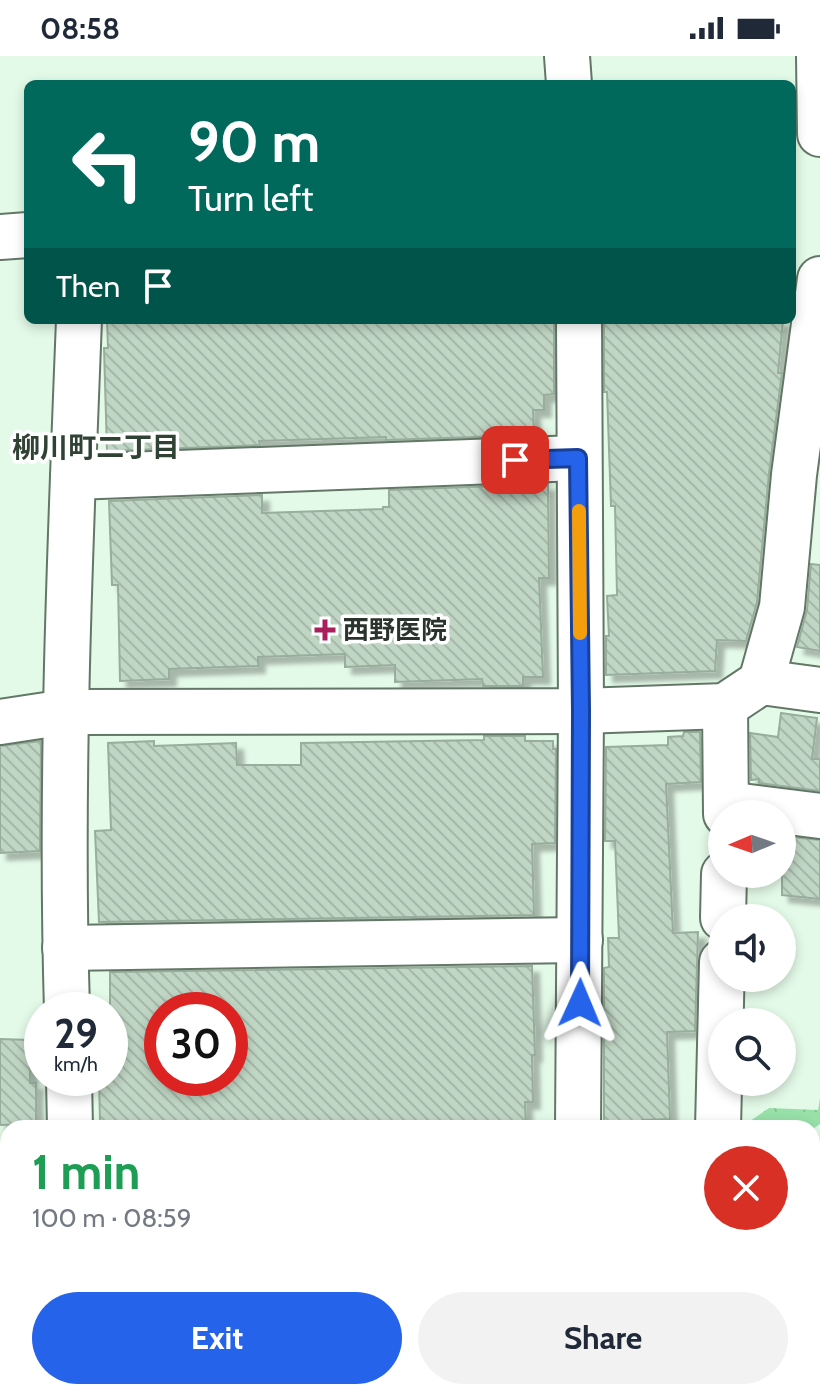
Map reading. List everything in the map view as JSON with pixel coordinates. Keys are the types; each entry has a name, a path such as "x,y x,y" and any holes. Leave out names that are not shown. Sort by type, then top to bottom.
{"street":[{"path":"567,56 569,80"},
{"path":"819,56 820,134"},
{"path":"0,237 24,235"},
{"path":"0,722 66,712 581,711 725,706 761,682 782,607 807,476 820,279"},
{"path":"66,992 66,712 79,324"},
{"path":"578,1120 581,711 579,324"},
{"path":"73,477 578,458"},
{"path":"761,682 820,690"},
{"path":"725,706 726,800"},
{"path":"796,814 820,816"},
{"path":"65,948 580,940"},
{"path":"718,1120 721,992"},
{"path":"69,1096 70,1120"}],"green space":[{"path":"820,1098 820,1120 752,1120 769,1108 818,1110"}],"building":[{"path":"107,324 554,324 554,394 544,395 544,410 533,410 534,435 259,441 260,445 107,451 104,348 108,348"},
{"path":"604,324 783,324 778,373 782,373 757,602 746,641 717,640 715,671 606,675 606,636 609,636 607,596 617,595 615,506 611,506 607,392 604,392"},
{"path":"548,484 549,578 539,578 543,677 523,677 523,686 483,686 482,679 395,682 395,665 345,667 345,654 258,657 258,666 169,669 169,679 120,681 118,585 112,585 109,501 262,495 262,513 383,509 389,507 389,490"},
{"path":"811,564 820,565 820,651 797,647 807,610"},
{"path":"781,713 817,718 812,759 820,759 820,791 751,780 750,733 778,737"},
{"path":"684,732 700,732 701,782 666,784 673,933 698,932 695,1031 667,1032 670,1119 604,1120 604,968 609,967 608,938 619,938 615,841 605,841 606,747 668,745 668,737 683,736"},
{"path":"484,736 525,736 525,741 553,741 553,749 556,749 555,843 532,844 534,915 99,922 95,831 111,830 108,743 154,741 154,746 236,743 237,765 301,765 301,743 484,740"},
{"path":"41,741 40,851 0,853 0,746"},
{"path":"796,837 820,840 820,899 782,895 782,888 796,888"},
{"path":"532,966 535,1055 532,1055 533,1102 525,1102 526,1120 100,1120 99,1096 128,1096 128,992 110,992 110,972"},
{"path":"0,1039 24,1040 24,1096 36,1096 36,1120 0,1120"}],"slow traffic":[{"path":"579,511 580,633"}],"place":[{"name":"西野医院","path":"325,630"}],"district":[{"name":"柳川町二丁目","path":"96,447"}],"route":[{"path":"515,460 578,458 580,1003"}]}
